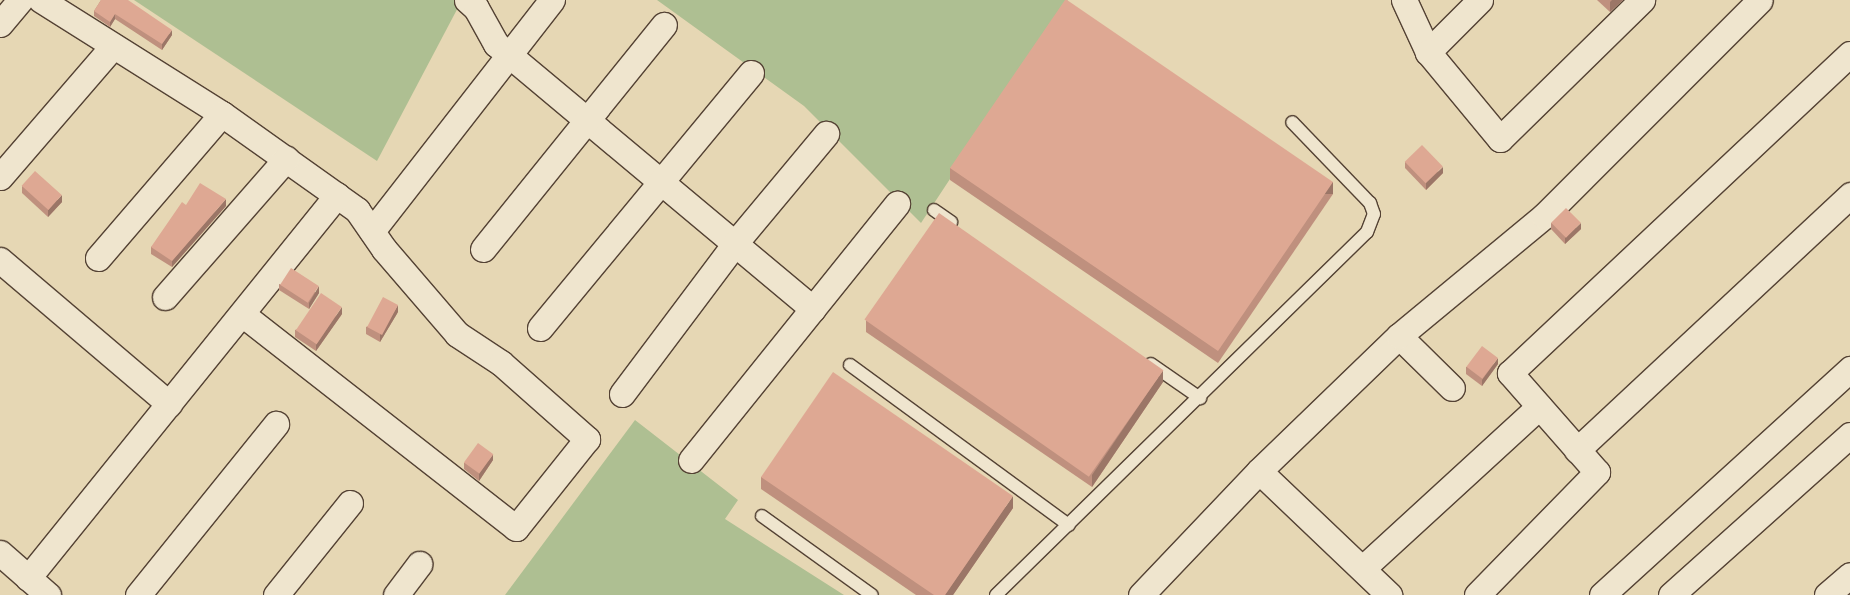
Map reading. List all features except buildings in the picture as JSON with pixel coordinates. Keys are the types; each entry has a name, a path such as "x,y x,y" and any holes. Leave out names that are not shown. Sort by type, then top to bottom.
{"street":[{"path":"0,24 20,0"},
{"path":"41,0 222,114 357,210 372,231 457,334 501,363 587,439 516,528 243,316"},
{"path":"467,0 476,8 496,44 508,56 590,120 813,309"},
{"path":"372,231 552,0"},
{"path":"1404,0 1428,52 1500,139 1642,0"},
{"path":"1428,52 1480,0"},
{"path":"1141,595 1259,471 1399,336 1544,216 1760,0"},
{"path":"484,249 590,120 664,24"},
{"path":"0,177 113,46"},
{"path":"1477,595 1597,472 1510,373 1850,54"},
{"path":"540,328 751,73"},
{"path":"98,258 222,114"},
{"path":"622,394 736,242 826,134"},
{"path":"165,297 286,159"},
{"path":"28,578 243,316 337,195"},
{"path":"1577,450 1850,195"},
{"path":"691,460 896,204"},
{"path":"0,260 169,404"},
{"path":"1399,336 1452,388"},
{"path":"1602,595 1850,369"},
{"path":"1363,568 1538,407"},
{"path":"138,595 276,424"},
{"path":"1671,595 1850,435"},
{"path":"1259,471 1363,568 1389,595"},
{"path":"276,595 350,502"},
{"path":"0,553 48,595"},
{"path":"396,595 420,564"},
{"path":"1827,595 1850,575"}],"lane":[{"path":"996,595 1360,240 1372,223 1374,214 1370,203 1292,122"},
{"path":"934,210 959,227"},
{"path":"1144,358 1200,398"},
{"path":"850,365 1069,525"},
{"path":"762,516 872,595"}],"green space":[{"path":"134,0 462,0 377,161"},
{"path":"657,0 1068,0 921,223 804,106"},
{"path":"635,420 738,500 725,519 844,595 505,595"}]}
